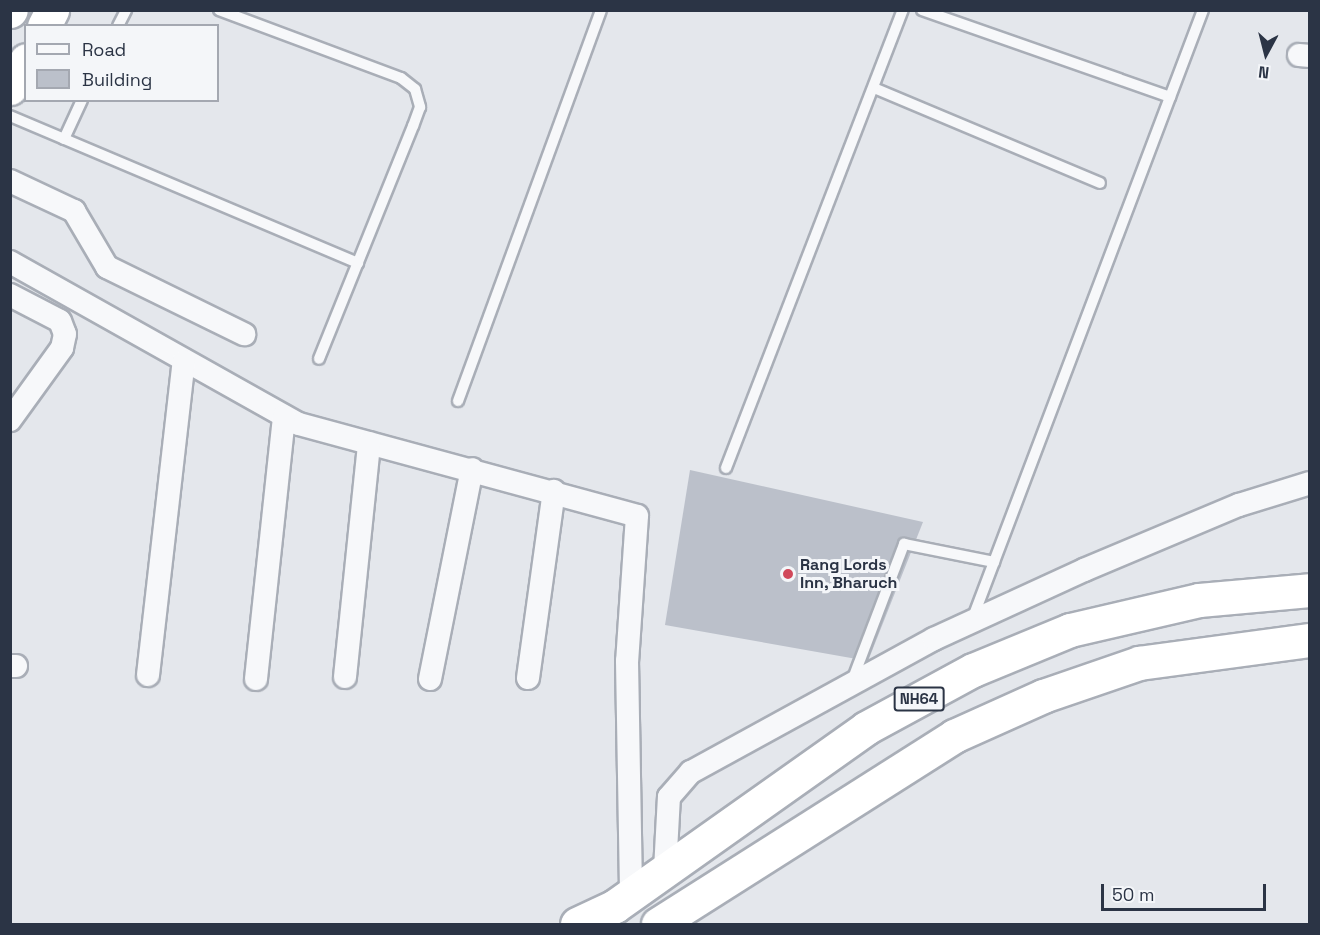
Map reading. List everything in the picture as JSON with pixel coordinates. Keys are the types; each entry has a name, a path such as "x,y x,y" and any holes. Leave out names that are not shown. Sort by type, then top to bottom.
{"highway":[{"path":"45,24 52,10"},
{"path":"10,88 24,64"},
{"name":"NH64","path":"577,924 631,894 866,728 973,670 1070,630 1199,600 1310,590"},
{"path":"658,924 954,736 1043,696 1139,663 1310,639"}],"street":[{"path":"10,181 74,211 107,267 244,334"},
{"path":"10,262 284,416 369,443 628,509 640,526 627,661 631,894"},
{"path":"10,295 60,321 65,334 62,348 10,420"},
{"path":"148,675 184,361"},
{"path":"256,679 284,416"},
{"path":"345,677 369,443"},
{"path":"430,679 472,470"},
{"path":"665,870 663,832 669,797 691,772 851,684 971,623 1208,518 1310,483"},
{"path":"528,678 554,491"}],"lane":[{"path":"119,24 126,10"},
{"path":"219,10 401,78 415,89 417,116 319,359"},
{"path":"458,401 601,10"},
{"path":"726,468 903,10"},
{"path":"922,10 1170,97"},
{"path":"971,623 1203,10"},
{"path":"874,88 1100,183"},
{"path":"64,139 81,102"},
{"path":"10,116 358,262"},
{"path":"851,684 904,544 994,562"}],"building":[{"name":"Rang Lords Inn, Bharuch","path":"690,470 923,522 868,661 665,625"}],"place":[{"name":"Rang Lords Inn, Bharuch","path":"788,574"}]}
